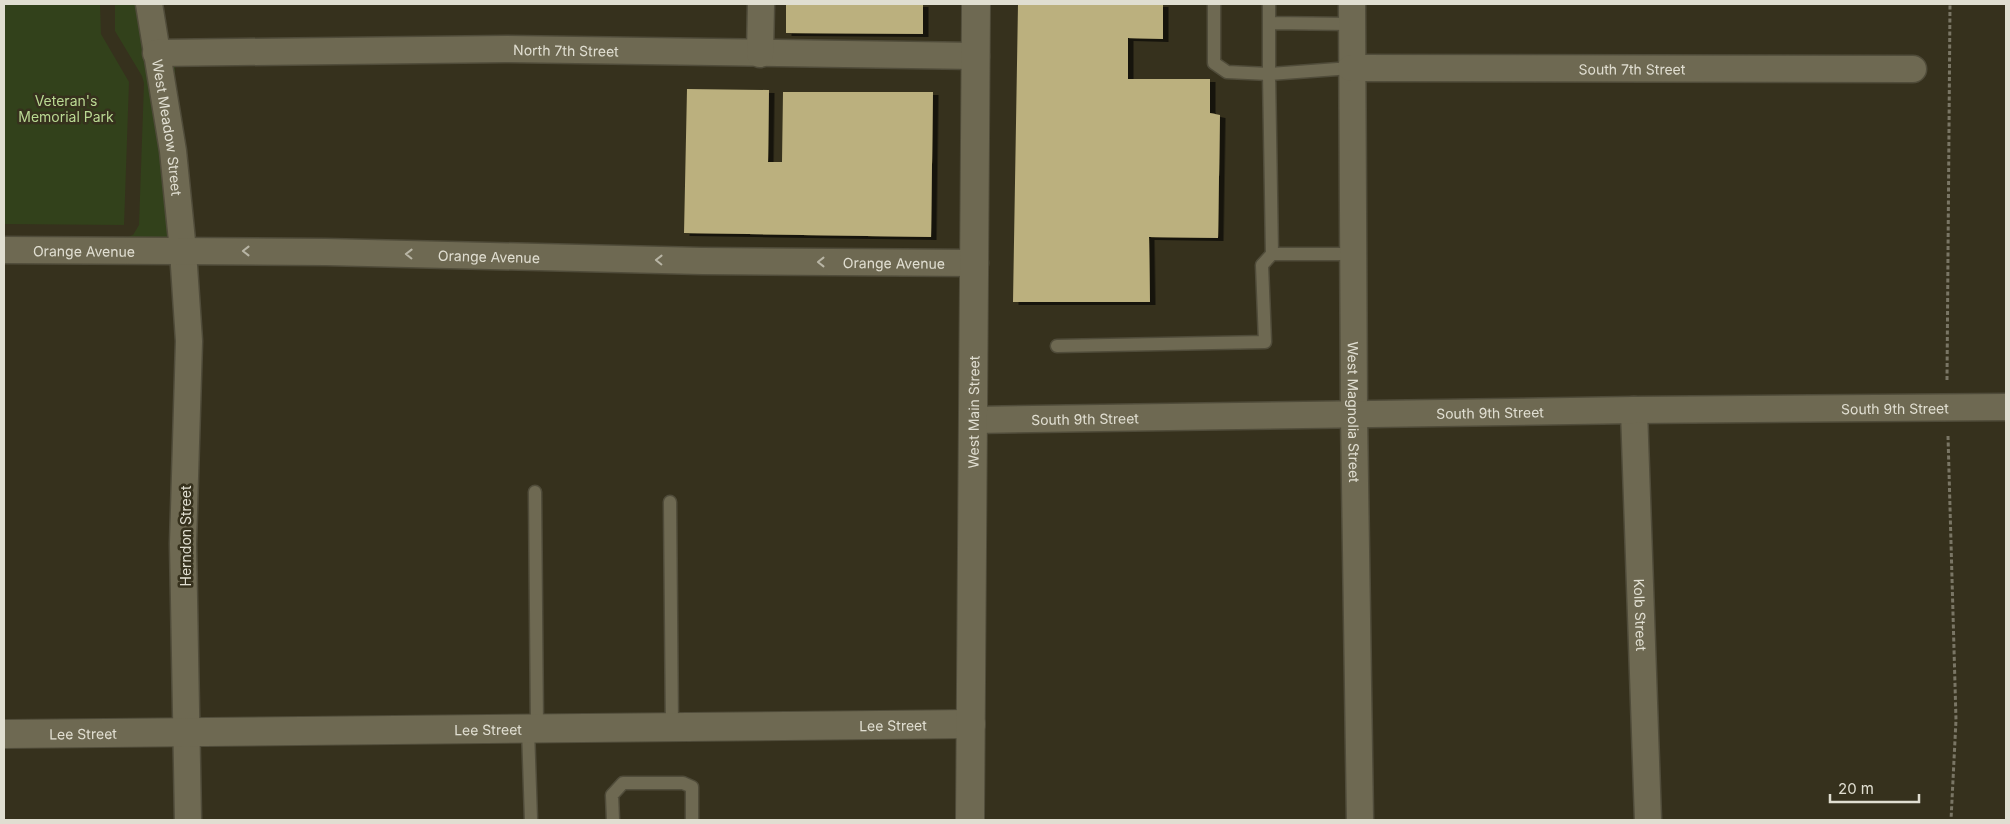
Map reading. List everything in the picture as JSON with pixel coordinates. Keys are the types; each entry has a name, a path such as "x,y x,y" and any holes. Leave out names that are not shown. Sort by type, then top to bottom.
{"street":[{"name":"West Meadow Street","path":"149,4 173,151 183,251"},
{"path":"760,54 761,4"},
{"name":"West Main Street","path":"970,820 976,4"},
{"name":"West Magnolia Street","path":"1352,14 1352,254 1360,820"},
{"name":"North 7th Street","path":"156,53 506,49 976,56"},
{"name":"South 7th Street","path":"1351,68 1913,69"},
{"name":"Orange Avenue","path":"4,250 326,252 702,261 975,263"},
{"name":"Herndon Street","path":"183,251 188,341 183,544 188,820"},
{"name":"South 9th Street","path":"974,420 1634,410 2006,407"},
{"name":"Kolb Street","path":"1634,410 1648,820"},
{"name":"Lee Street","path":"4,734 971,724"}],"lane":[{"path":"1214,4 1214,62 1227,72 1269,74 1351,68"},
{"path":"1056,346 1265,342 1262,265 1272,254 1269,4"},
{"path":"1269,24 1352,14"},
{"path":"1272,254 1352,254"},
{"path":"531,820 535,492"},
{"path":"670,502 672,727"},
{"path":"612,820 612,795 623,783 683,783 692,787 692,820"}],"green space":[{"name":"Veteran's Memorial Park","path":"4,4 100,4 101,34 129,82 124,225 4,224"},
{"path":"115,4 145,4 175,53 176,251 124,238 133,235 139,225 144,83 142,76 115,31"}],"building":[{"path":"786,4 923,4 923,34 786,33"},
{"path":"1018,4 1163,4 1163,39 1128,38 1128,79 1210,79 1210,113 1220,115 1218,238 1149,237 1150,302 1013,302"},
{"path":"687,89 769,90 768,162 782,162 783,92 933,92 931,237 684,233"}]}
